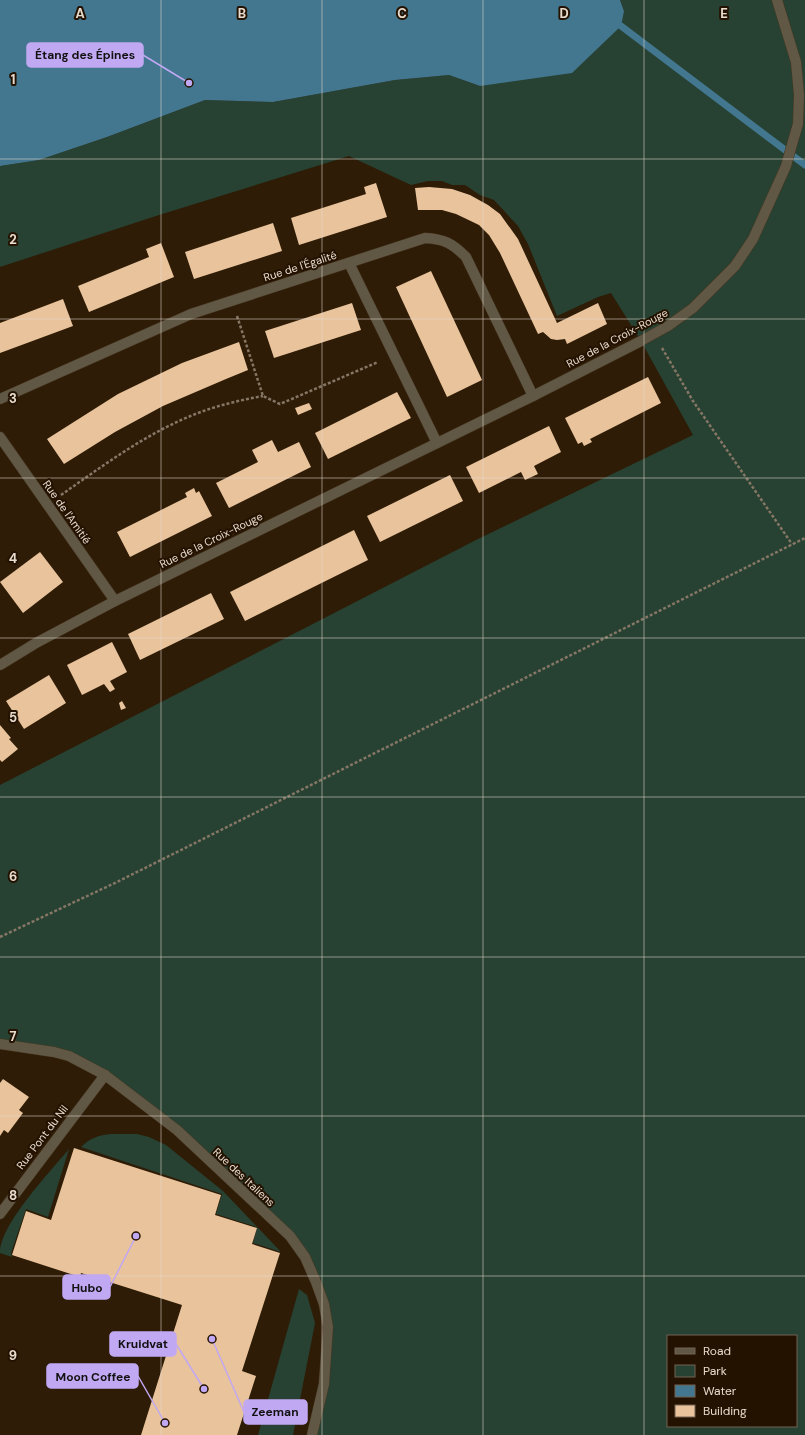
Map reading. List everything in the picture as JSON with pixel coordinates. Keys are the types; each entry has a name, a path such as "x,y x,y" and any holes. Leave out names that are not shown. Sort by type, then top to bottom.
{"street":[{"name":"Rue de la Croix-Rouge","path":"0,665 77,620 533,396 668,326 694,308 735,266 753,239 786,166 798,124 799,95 796,62 777,0"},
{"name":"Rue de l'Égalité","path":"0,399 191,314 425,238 438,239 449,243 466,256 533,396"},
{"path":"349,263 437,443"},
{"name":"Rue de l'Amitié","path":"0,437 115,601"},
{"name":"Rue des Italiens","path":"0,1044 54,1052 69,1056 104,1075 176,1130 290,1236 305,1257 324,1304 328,1327 324,1384 312,1435"},
{"name":"Rue Pont du Nil","path":"0,1214 104,1075"}],"path":[{"path":"232,301 263,396"},
{"path":"653,334 694,401 792,544"},
{"path":"48,505 135,445 197,413 227,403 263,396 280,404 395,355"},
{"path":"0,937 117,882 805,538"}],"green space":[{"path":"620,0 805,0 805,1435 312,1435 328,1327 305,1257 177,1130 81,1062 0,1044 0,785 476,540 693,435 641,341 611,293 598,297 557,316 528,244 518,226 494,200 480,195 465,185 452,185 442,181 428,181 411,185 349,156 159,215 0,267 0,166 39,160 107,137 205,100 273,102 395,80 449,75 480,86 624,11"},
{"path":"110,1134 137,1134 149,1137 166,1145 223,1191 281,1252 253,1243 257,1227 216,1214 222,1194 81,1147 94,1138"},
{"path":"69,1149 48,1217 26,1209 11,1253 12,1257 0,1253 2,1241 17,1213 39,1184"},
{"path":"299,1289 307,1295 315,1323 293,1435 258,1435"}],"water":[{"path":"0,0 620,0 624,11 621,26 572,73 480,86 449,75 395,80 273,102 205,100 107,137 39,160 0,166"}],"building":[{"path":"376,183 387,217 299,245 291,218 366,194 364,187"},
{"path":"429,187 452,189 470,195 500,214 518,239 557,323 598,303 607,324 567,344 565,339 551,339 543,332 538,334 500,253 489,235 479,225 456,214 442,210 418,210 415,188"},
{"path":"273,223 282,251 194,279 185,252"},
{"path":"161,243 174,277 89,312 78,286 149,257 146,249"},
{"path":"431,271 482,380 447,397 396,287"},
{"path":"63,299 73,326 0,353 0,323"},
{"path":"352,303 361,330 274,358 265,331"},
{"path":"239,342 248,370 163,406 115,432 64,464 47,439 118,394 182,363"},
{"path":"648,377 661,403 590,439 592,442 584,446 582,442 578,444 565,418"},
{"path":"397,392 411,418 328,459 315,433"},
{"path":"309,403 312,409 298,415 295,408"},
{"path":"549,426 561,452 534,466 538,474 525,480 521,472 479,493 466,467"},
{"path":"272,440 278,452 299,442 311,467 229,508 216,483 258,462 252,450"},
{"path":"450,475 463,501 380,542 367,516"},
{"path":"194,488 196,493 199,491 212,516 130,557 117,532 187,497 185,493"},
{"path":"354,530 368,560 245,621 230,592"},
{"path":"40,552 63,582 23,613 0,582"},
{"path":"211,593 224,619 140,660 128,634"},
{"path":"112,642 127,672 110,681 115,689 110,692 104,684 82,695 67,665"},
{"path":"49,675 66,703 24,729 6,701"},
{"path":"122,701 126,708 121,710 119,703"},
{"path":"0,725 18,749 2,762 0,760"},
{"path":"3,1079 29,1097 19,1110 23,1113 8,1133 4,1130 0,1136 0,1083"},
{"path":"74,1148 221,1195 215,1215 257,1228 252,1244 280,1253 242,1371 256,1376 237,1435 141,1435 182,1305 81,1273 80,1277 12,1255 26,1211 51,1220"}],"waterway":[{"path":"621,26 805,165"}],"place":[{"name":"Étang des Épines","path":"189,83"},
{"name":"Hubo","path":"136,1236"},
{"name":"Zeeman","path":"212,1339"},
{"name":"Kruidvat","path":"204,1389"},
{"name":"Moon Coffee","path":"165,1423"}]}
